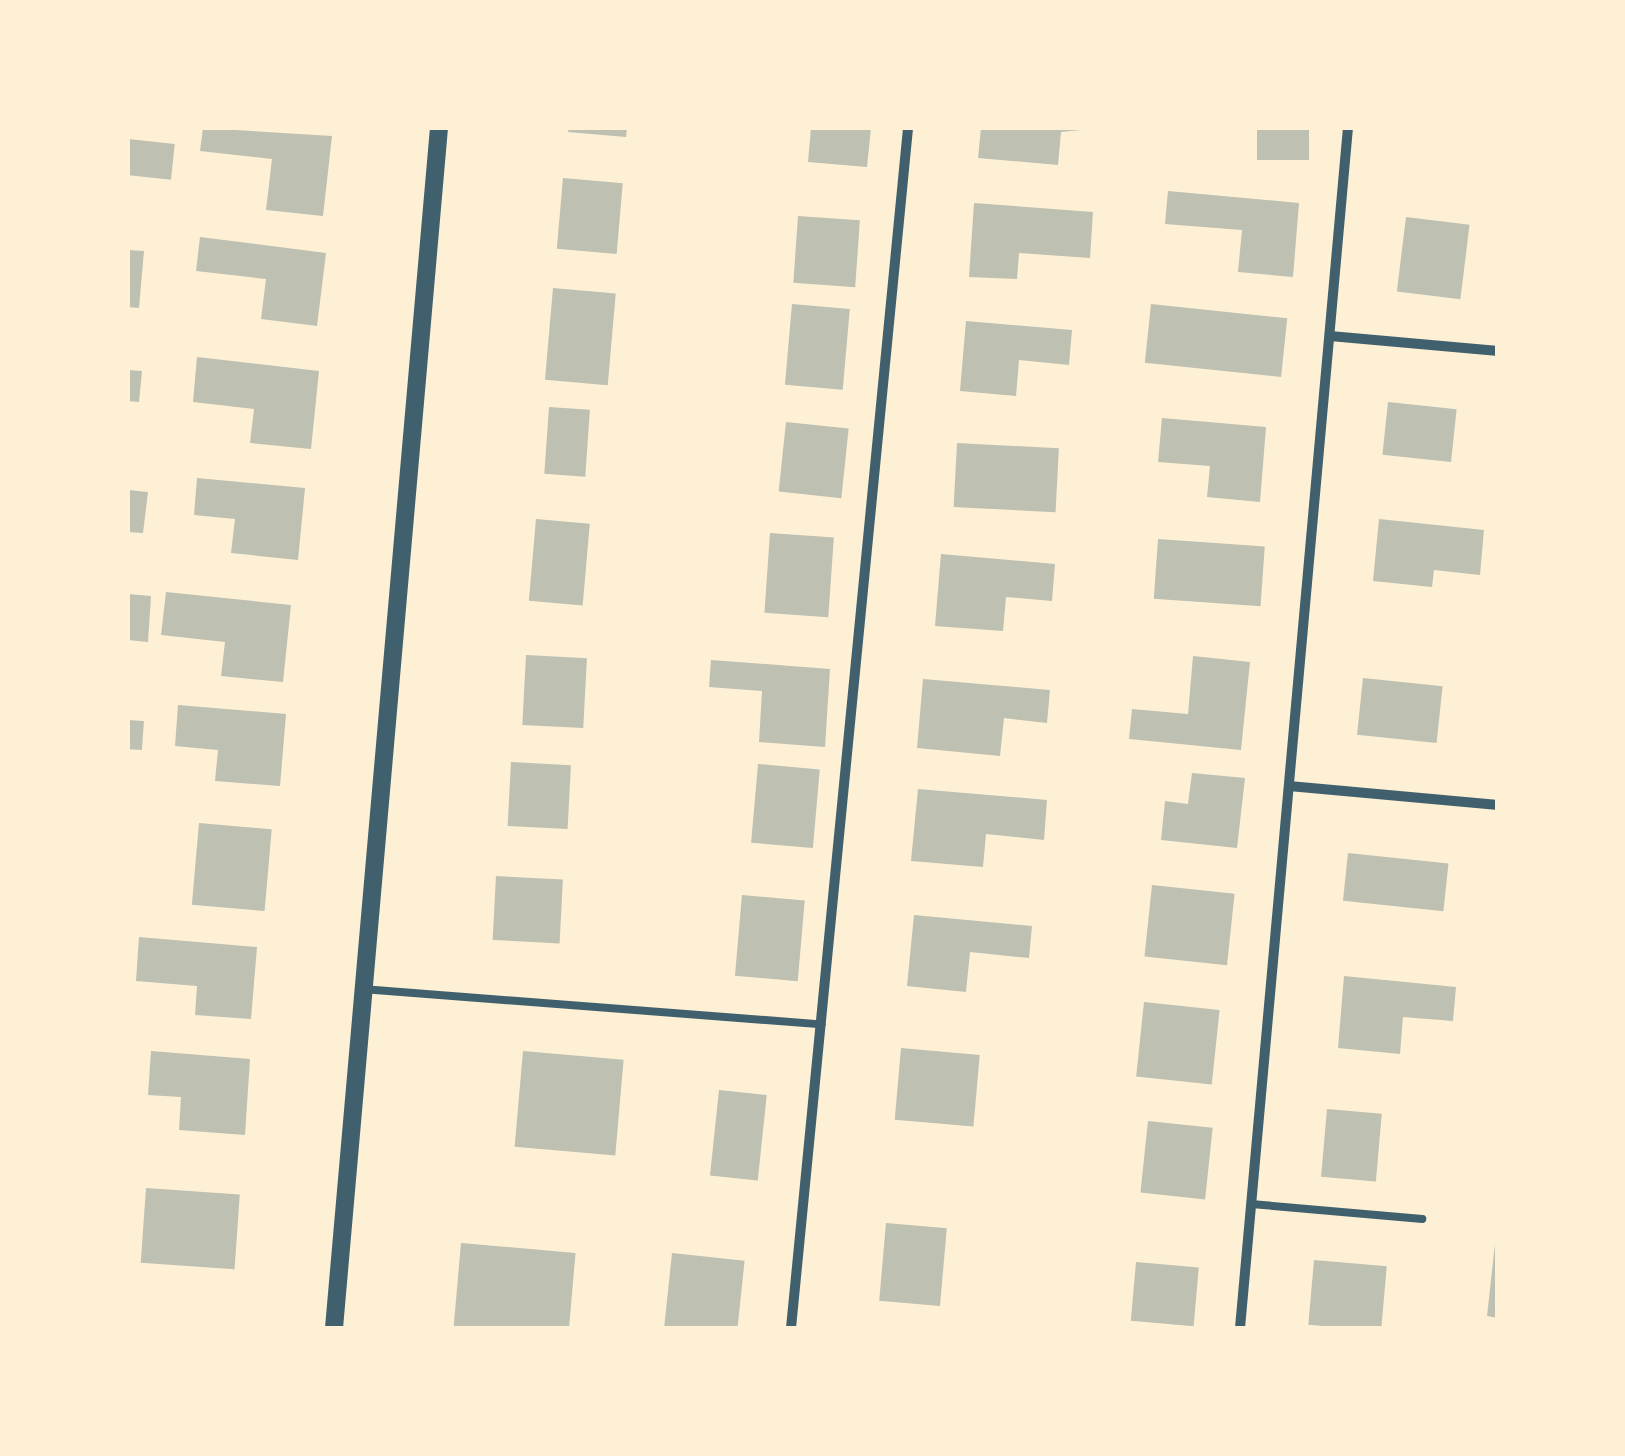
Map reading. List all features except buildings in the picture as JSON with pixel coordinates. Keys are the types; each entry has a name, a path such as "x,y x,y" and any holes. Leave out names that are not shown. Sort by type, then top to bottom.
{"street":[{"path":"334,1328 358,988 439,128"},
{"path":"790,1328 908,128"},
{"path":"1240,1328 1348,128"},
{"path":"1330,336 1498,351"},
{"path":"1289,786 1498,805"}],"lane":[{"path":"358,988 822,1024"},
{"path":"1251,1204 1422,1219"}]}
